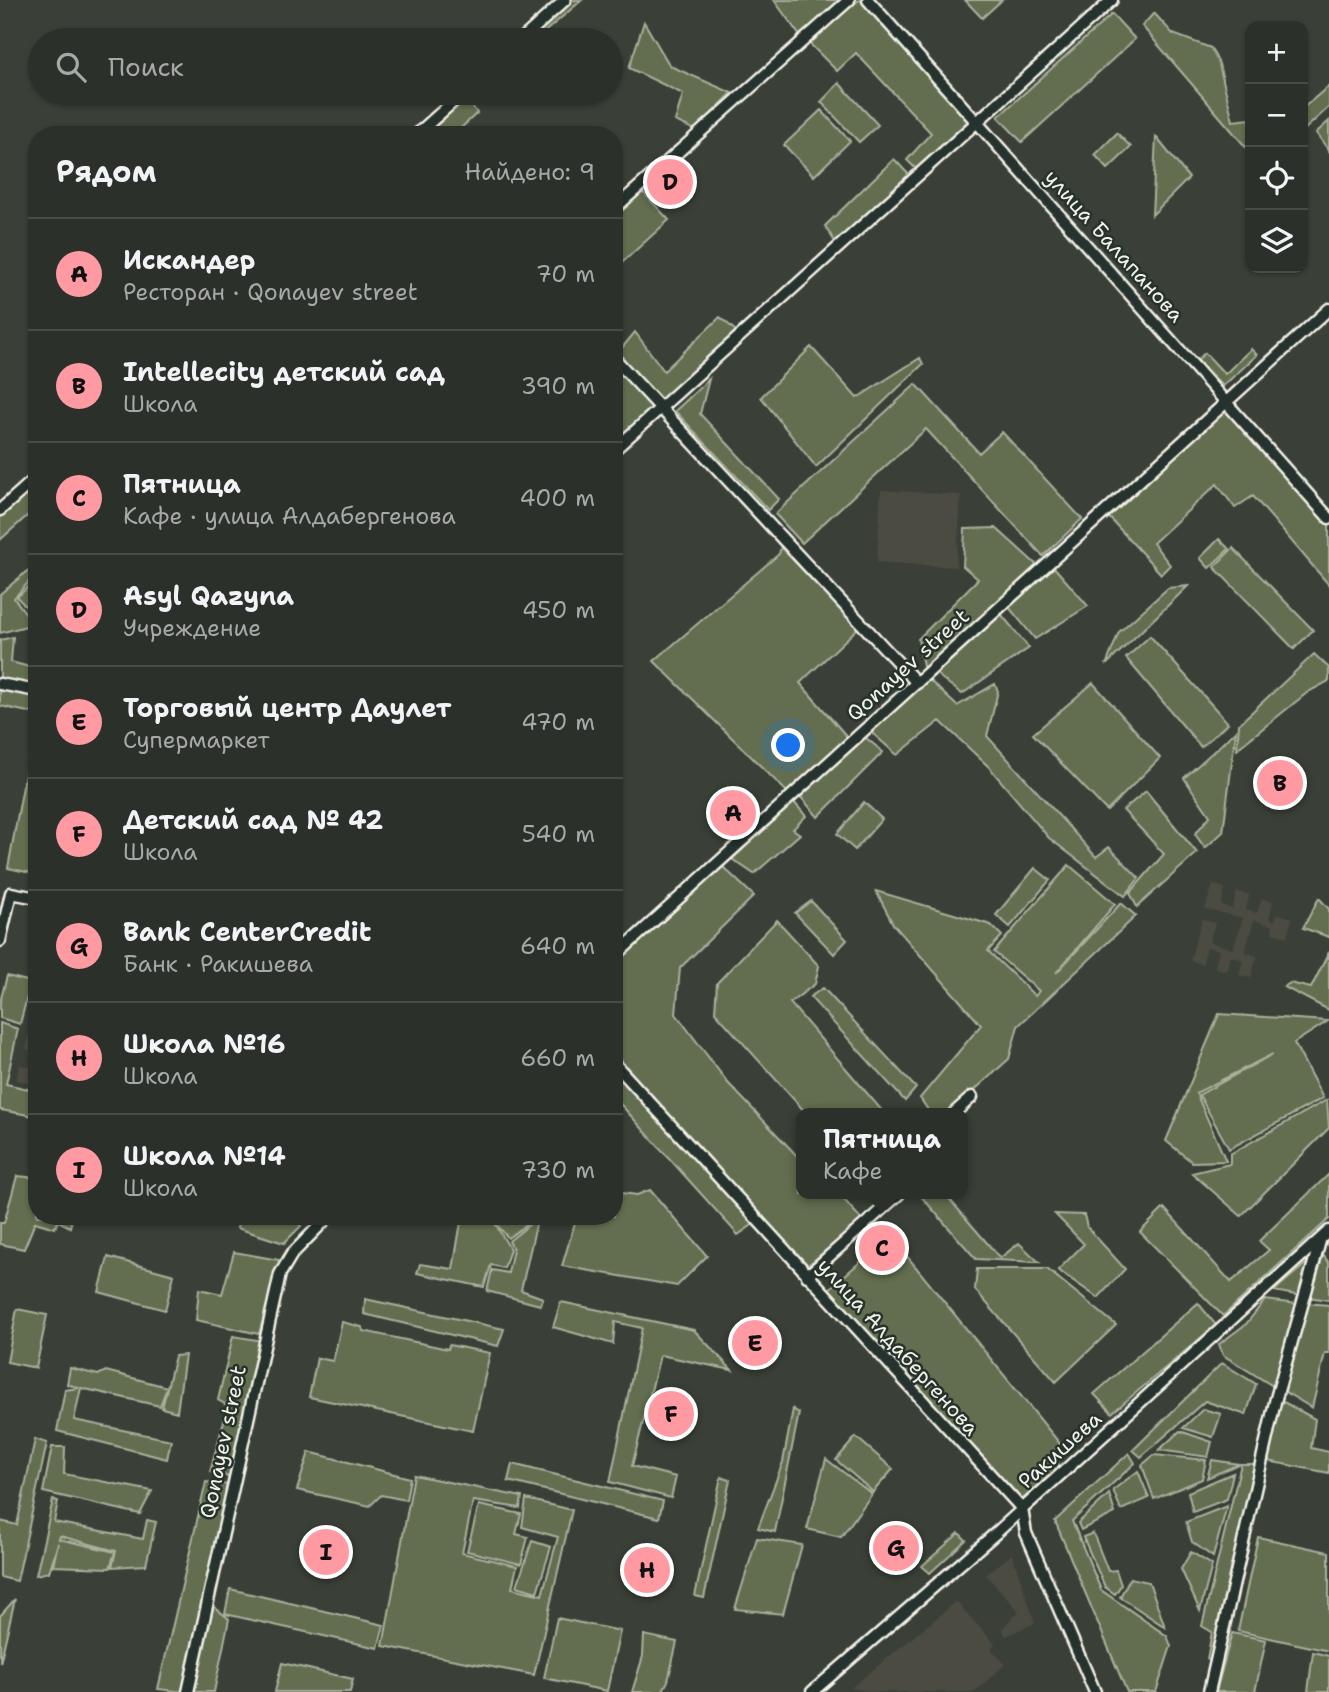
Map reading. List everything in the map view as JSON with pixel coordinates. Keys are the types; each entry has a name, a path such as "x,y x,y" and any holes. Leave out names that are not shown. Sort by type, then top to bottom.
{"street":[{"path":"534,28 565,0"},
{"path":"623,201 849,0"},
{"name":"улица Балапанова","path":"868,0 1329,518"},
{"path":"623,442 1112,0"},
{"path":"426,126 450,105"},
{"name":"Qonayev street","path":"623,949 1329,309"},
{"path":"623,368 917,683"},
{"path":"0,510 28,485"},
{"path":"0,684 28,689"},
{"path":"0,942 11,893 28,896"},
{"name":"улица Алдабергенова","path":"623,1073 1022,1509 1026,1533 1095,1692"},
{"path":"960,1108 972,1097"},
{"path":"807,1276 893,1199"},
{"name":"Qonayev street","path":"188,1692 280,1274 292,1254 320,1225"},
{"name":"Ракишева","path":"812,1692 1022,1509 1329,1231"},
{"path":"1209,1692 1275,1402 1320,1239"}],"shaded area":[{"path":"881,490 961,495 956,567 877,562"},
{"path":"1213,885 1225,888 1221,905 1232,909 1237,892 1249,895 1246,910 1257,913 1262,899 1273,902 1269,919 1275,921 1278,914 1292,918 1287,937 1272,933 1273,926 1254,920 1245,952 1257,956 1251,978 1239,975 1243,960 1231,956 1227,971 1215,968 1219,950 1207,947 1202,964 1190,960 1202,919 1215,923 1209,942 1233,949 1243,918 1205,909"},
{"path":"20,1065 28,1066 28,1083 16,1080"},
{"path":"1012,1554 1035,1623 1006,1636 1002,1629 1019,1611 986,1575"},
{"path":"956,1602 995,1644 991,1649 1005,1664 975,1692 871,1692 851,1688"}],"green space":[{"path":"571,0 582,0 549,28 540,28"},
{"path":"774,0 839,0 800,36"},
{"path":"859,0 863,0 972,123 919,172 907,160 931,133 856,53 837,71 809,43"},
{"path":"965,0 1002,0 982,18"},
{"path":"1154,13 1173,34 1211,48 1219,64 1233,121 1245,120 1245,146 1142,26"},
{"path":"1112,14 1135,39 1022,142 998,117"},
{"path":"644,22 670,66 732,93 695,130 675,121 683,94 629,68"},
{"path":"839,83 878,125 859,142 821,102"},
{"path":"1329,86 1329,107 1308,126 1308,104"},
{"path":"455,105 471,105 477,113 463,126 432,126"},
{"path":"821,110 850,141 814,176 784,145"},
{"path":"1329,121 1329,151 1316,133"},
{"path":"1117,133 1131,147 1108,169 1095,155"},
{"path":"1156,137 1189,178 1152,215"},
{"path":"894,159 912,178 837,245 825,226"},
{"path":"642,191 669,220 623,262 623,207"},
{"path":"720,317 737,332 660,404 623,363 623,347 635,332 664,371"},
{"path":"811,347 857,398 920,358 923,364 816,467 761,397"},
{"path":"1251,349 1257,355 1223,386 1197,360 1205,353 1225,374"},
{"path":"623,375 654,410 623,437"},
{"path":"709,379 700,414 779,499 768,510 675,411"},
{"path":"916,384 979,453 1002,432 1082,519 1043,556 926,429 802,543 775,514"},
{"path":"1228,406 1329,522 1329,585 1253,496 1235,508 1217,484 1153,543 1170,565 1161,574 1106,514"},
{"path":"28,489 28,515 0,540 0,514"},
{"path":"996,528 1039,567 924,672 918,639 978,579 963,566 965,529"},
{"path":"1219,539 1229,549 1209,568 1200,558"},
{"path":"781,547 858,628 800,683 849,739 787,792 654,661 779,554"},
{"path":"1233,548 1313,630 1294,649 1214,567"},
{"path":"1053,566 1088,606 1035,639 1008,606"},
{"path":"28,571 28,583 14,598 28,616 28,626 0,633 0,594"},
{"path":"1188,586 1106,665 1119,632 1168,588"},
{"path":"28,587 28,609 17,597"},
{"path":"1001,614 1029,648 962,694 936,674"},
{"path":"1150,636 1228,723 1201,747 1126,658"},
{"path":"13,637 11,662 28,667 28,688 0,682 0,640"},
{"path":"1314,654 1329,668 1329,681 1308,692 1237,749 1239,724"},
{"path":"927,678 957,706 995,684 998,691 987,736 1096,857 1109,847 1139,878 1125,896 1049,838 989,767 940,721 897,755 871,732"},
{"path":"1093,683 1160,758 1107,811 1033,734"},
{"path":"0,688 28,695 28,712 0,706"},
{"path":"1236,731 1223,832 1205,848 1195,834 1210,816 1184,778"},
{"path":"865,737 883,752 818,817 800,796"},
{"path":"28,759 28,872 8,868"},
{"path":"1146,791 1197,853 1137,907 1130,893 1164,854 1123,810"},
{"path":"793,801 806,816 793,829 800,834 754,874 732,859"},
{"path":"864,802 882,819 855,850 837,834"},
{"path":"1069,865 1115,904 1056,973 1121,903 1136,916 1018,1026 1009,1059 955,1108 927,1108 920,1098 981,1025 893,924 876,891 991,925 1002,936 988,951 1035,996 1039,991 994,952"},
{"path":"722,866 754,896 680,968 676,1014 728,1083 796,1155 796,1199 843,1199 862,1220 807,1266 623,1066 623,956"},
{"path":"1035,868 1050,880 1010,927 996,915"},
{"path":"1319,898 1329,909 1329,937 1303,928"},
{"path":"811,901 847,940 834,954 795,913"},
{"path":"777,920 819,966 815,984 790,1003 880,1108 801,1108 715,1012 717,983"},
{"path":"1329,952 1329,1010 1284,987 1290,983 1311,988"},
{"path":"7,976 28,981 28,993 20,1024 0,1018 0,1002"},
{"path":"823,988 916,1088 905,1101 810,997"},
{"path":"1219,1014 1328,1021 1294,1043 1323,1098 1229,1149 1199,1095 1273,1054 1196,1093 1226,1161 1192,1162 1166,1141"},
{"path":"0,1023 18,1029 6,1084 28,1089 28,1115 0,1110"},
{"path":"623,1078 755,1223 738,1235 623,1107"},
{"path":"1327,1100 1329,1128 1241,1216 1192,1173 1230,1164 1230,1154"},
{"path":"1329,1174 1329,1219 1223,1316 1140,1232 1164,1208 1231,1282 1269,1250 1259,1241"},
{"path":"17,1176 28,1177 28,1225 34,1225 24,1249 0,1244 0,1223 4,1223"},
{"path":"650,1190 707,1256 677,1286 562,1266 574,1225 623,1225 623,1193 637,1195"},
{"path":"923,1199 949,1199 1000,1258 1019,1243 1039,1262 976,1259"},
{"path":"1055,1214 1084,1215 1087,1227 1125,1269 1098,1298 1058,1270 1084,1244"},
{"path":"238,1225 301,1226 284,1243 237,1228"},
{"path":"460,1225 496,1225 510,1249 504,1268 491,1265 484,1287 417,1273 420,1264 453,1269"},
{"path":"497,1225 526,1225 508,1238"},
{"path":"529,1225 536,1225 521,1290 543,1298 540,1305 487,1291 492,1270 508,1273 513,1249 509,1241"},
{"path":"875,1249 887,1260 902,1250 1061,1445 1051,1454 1060,1466 1018,1503 828,1290"},
{"path":"234,1252 279,1260 259,1334 196,1320 199,1289 222,1294"},
{"path":"1321,1252 1329,1263 1329,1300 1307,1297"},
{"path":"108,1257 174,1275 165,1310 99,1292"},
{"path":"1309,1261 1301,1296 1274,1291"},
{"path":"977,1269 1047,1269 1116,1325 1056,1382 975,1290"},
{"path":"365,1299 504,1329 498,1346 364,1314"},
{"path":"1265,1300 1298,1304 1276,1388 1223,1355 1219,1344 1246,1324"},
{"path":"561,1302 694,1330 732,1370 660,1355 632,1466 676,1477 671,1498 610,1482 642,1328 615,1322 613,1344 553,1327"},
{"path":"1198,1303 1216,1325 1112,1413 1094,1394"},
{"path":"1305,1303 1329,1305 1329,1353 1325,1353 1312,1408 1282,1390"},
{"path":"17,1309 47,1315 36,1368 7,1362"},
{"path":"342,1322 362,1327 363,1331 448,1349 449,1345 490,1353 473,1431 309,1397 317,1358 333,1361"},
{"path":"233,1336 263,1341 233,1478 210,1472 228,1406 218,1400"},
{"path":"185,1355 177,1412 162,1408 175,1356"},
{"path":"1222,1363 1256,1384 1246,1415 1205,1401 1141,1457 1133,1450"},
{"path":"70,1368 98,1375 106,1371 167,1387 160,1406 81,1388 74,1420 171,1440 167,1459 57,1431 65,1390 79,1388 67,1384"},
{"path":"1278,1399 1315,1419 1311,1448 1329,1452 1329,1473 1268,1461"},
{"path":"793,1409 799,1413 775,1532 758,1528 783,1462"},
{"path":"1203,1409 1221,1414 1213,1437 1183,1428"},
{"path":"1180,1431 1212,1442 1208,1457 1159,1450"},
{"path":"856,1437 893,1469 873,1492 836,1460"},
{"path":"35,1439 47,1443 17,1581 0,1577 0,1521 17,1525"},
{"path":"52,1447 65,1447 64,1474 152,1491 140,1514 43,1492"},
{"path":"309,1452 410,1478 406,1500 381,1495 370,1506 297,1490"},
{"path":"1129,1453 1135,1463 1072,1521 1101,1590 1167,1636 1171,1646 1156,1692 1127,1692 1055,1521"},
{"path":"1154,1455 1206,1460 1202,1479 1154,1499 1142,1465"},
{"path":"826,1459 872,1494 841,1537 807,1529"},
{"path":"1212,1460 1239,1464 1207,1478"},
{"path":"512,1464 663,1501 659,1518 508,1481"},
{"path":"1241,1464 1257,1464 1213,1663 1207,1659 1212,1632 1202,1626"},
{"path":"1138,1471 1149,1498 1121,1510 1113,1490"},
{"path":"1233,1473 1227,1499 1193,1512 1188,1492"},
{"path":"414,1475 522,1497 520,1508 473,1501 462,1553 517,1566 512,1588 542,1595 558,1537 522,1527 526,1499 572,1510 534,1675 383,1646"},
{"path":"721,1477 730,1480 704,1598 695,1596"},
{"path":"206,1482 230,1485 184,1692 158,1689"},
{"path":"1109,1494 1115,1513 1081,1530 1078,1523"},
{"path":"53,1500 58,1501 54,1522 143,1539 147,1520 156,1522 146,1565 112,1567 116,1551 60,1536 59,1539 115,1552 110,1568 53,1566 58,1543 49,1572 36,1575"},
{"path":"479,1505 521,1514 516,1534 528,1537 521,1564 467,1551"},
{"path":"1227,1506 1213,1557 1192,1542 1186,1522"},
{"path":"959,1533 966,1540 930,1573 922,1566"},
{"path":"1093,1533 1108,1571 1116,1570 1121,1585 1115,1594 1105,1587 1083,1537"},
{"path":"1258,1537 1329,1552 1329,1651 1238,1631"},
{"path":"757,1538 802,1545 783,1614 735,1609"},
{"path":"532,1541 551,1547 537,1592 517,1586"},
{"path":"1191,1552 1212,1565 1200,1611 1181,1569"},
{"path":"1130,1578 1149,1582 1165,1627 1120,1597"},
{"path":"230,1589 384,1625 378,1648 225,1614"},
{"path":"15,1599 0,1663 0,1616"},
{"path":"213,1606 229,1619 214,1692 193,1692"},
{"path":"557,1618 620,1631 607,1691 544,1678"},
{"path":"1232,1633 1266,1640 1255,1692 1216,1692"},
{"path":"644,1635 677,1642 668,1681 662,1692 632,1692 643,1656"},
{"path":"1313,1652 1329,1656 1329,1692 1308,1692"},
{"path":"282,1663 353,1679 350,1692 275,1692"}],"place":[{"name":"Asyl Qazyna","path":"670,182"},
{"name":"Intellecity детский сад","path":"1280,783"},
{"name":"Искандер","path":"733,813"},
{"name":"Пятница","path":"882,1248"},
{"name":"Торговый центр Даулет","path":"755,1343"},
{"name":"Детский сад № 42","path":"671,1414"},
{"name":"Bank CenterCredit","path":"896,1548"},
{"name":"Школа №14","path":"326,1552"},
{"name":"Школа №16","path":"647,1570"}]}
